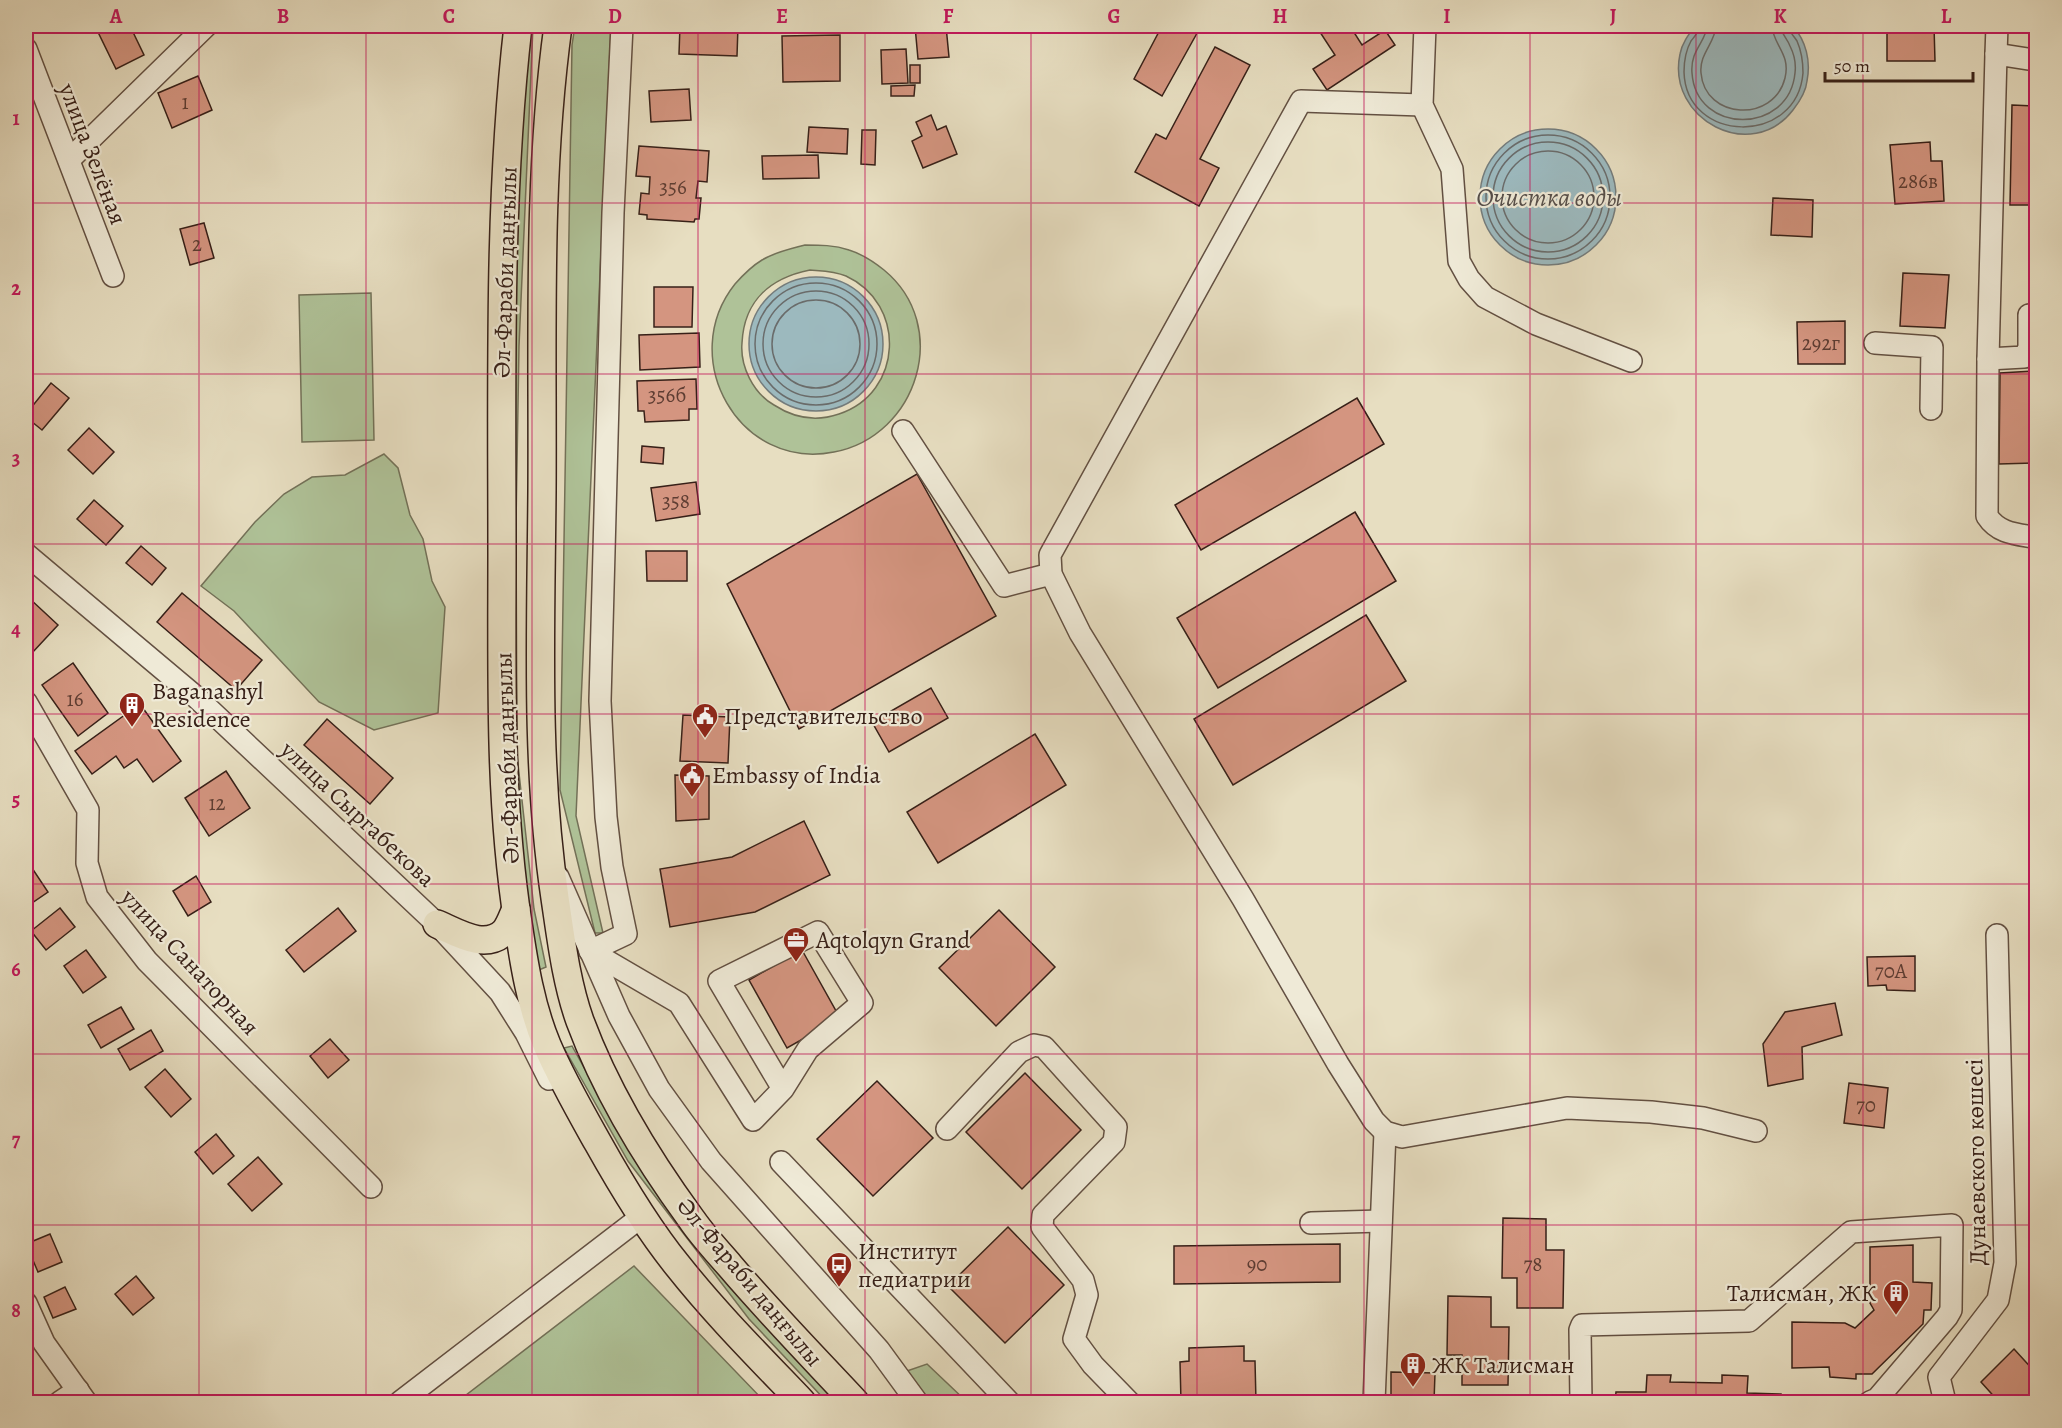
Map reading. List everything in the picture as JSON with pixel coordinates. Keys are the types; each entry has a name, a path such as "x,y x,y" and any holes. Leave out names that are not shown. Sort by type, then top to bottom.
{"main road":[{"name":"Әл-Фараби даңғылы","path":"518,26 512,82 506,216 502,390 502,733 506,825 516,909 533,1000 547,1044 579,1108 641,1217 713,1307 802,1402"},
{"name":"Әл-Фараби даңғылы","path":"558,26 551,81 543,267 540,681 541,761 549,854 567,971 579,1018 601,1069 639,1139 693,1222 743,1281 855,1402"},
{"path":"437,924 484,941 495,939 506,930 516,909"}],"street":[{"path":"69,160 206,26"},
{"path":"590,951 626,934 612,867 606,817 600,701 613,213 622,26"},
{"path":"1425,26 1422,105 1452,169 1459,261 1469,279 1485,297 1536,324 1631,361"},
{"path":"1997,26 1988,359 1987,516 1992,525 2006,532 2035,535"},
{"name":"улица Зелёная","path":"26,49 113,276"},
{"path":"1996,54 2034,58"},
{"path":"1422,105 1301,101 1050,555 1051,574 1080,633 1243,899 1338,1064 1374,1121 1384,1132 1402,1137 1567,1108 1662,1113 1703,1118 1756,1131"},
{"path":"1988,359 2024,357 2029,348 2029,315"},
{"path":"1875,343 1932,347 1931,409"},
{"path":"903,431 1004,585 1051,574"},
{"name":"улица Сыргабекова","path":"26,554 196,697 437,924 500,992 526,1034 571,1122 598,1162 641,1217"},
{"name":"улица Санаторная","path":"26,702 88,810 87,863 97,897 147,961 371,1186"},
{"path":"549,854 619,1016 659,1089 711,1161 879,1350 917,1402"},
{"path":"590,951 679,1003 753,1120 783,1089 808,1049 862,1003 818,932 719,981 783,1089"},
{"name":"Дунаевского көшесі","path":"1946,1402 1939,1377 1998,1300 2006,1263 1997,934"},
{"path":"947,1129 1018,1053 1034,1045 1044,1047 1116,1127 1114,1142 1043,1215 1042,1227 1083,1280 1087,1296 1074,1339 1093,1365 1129,1402"},
{"path":"1374,1402 1384,1132"},
{"path":"781,1162 1009,1402"},
{"path":"400,1402 641,1217"},
{"path":"1311,1222 1381,1221"},
{"path":"1581,1402 1580,1330 1582,1325 1749,1321 1851,1232 1952,1225 1951,1310 1877,1399 1870,1402"},
{"path":"26,1303 44,1343 82,1396 60,1402"}],"green space":[{"path":"524,26 533,26 519,346 516,523 517,755 534,909 546,967 539,970 528,909 508,755 510,345"},
{"path":"575,26 611,26 576,816 603,933 595,933 560,790 572,45"},
{"path":"805,245 838,247 868,258 884,270 905,293 917,320 920,348 916,376 905,402 887,425 863,442 834,452 800,453 770,444 745,427 727,403 715,375 712,344 718,313 735,284 762,260","holes":["810,270 842,274 866,289 880,306 887,326 889,348 885,368 876,388 860,403 839,414 822,418 797,416 767,400 749,378 742,352 744,328 748,315 762,294 783,279"]},
{"path":"371,293 374,440 302,442 299,295"},
{"path":"384,454 398,468 410,515 423,539 432,581 445,607 438,713 374,730 319,702 234,611 201,586 255,522 284,494 312,477 345,475"},
{"path":"572,1046 635,1159 753,1312 838,1402 827,1402 749,1319 628,1161 564,1048"},
{"path":"634,1266 765,1402 457,1402"},
{"path":"927,1364 967,1402 919,1402 907,1371"}],"water":[{"path":"1695,26 1793,26 1804,45 1808,59 1808,74 1805,89 1793,110 1776,126 1756,133 1736,133 1716,127 1699,115 1686,98 1679,78 1681,50"},
{"name":"Очистка воды","path":"1548,129 1574,134 1586,140 1596,149 1605,159 1611,171 1616,197 1611,223 1605,235 1596,245 1586,254 1574,260 1548,265 1522,260 1510,254 1500,245 1491,235 1485,223 1480,197 1485,171 1491,159 1500,149 1510,140 1522,134"},
{"path":"816,277 842,282 863,297 878,318 883,344 878,370 863,391 842,406 816,411 790,406 769,391 754,370 749,344 754,318 769,297 790,282"}],"building":[{"path":"106,26 130,26 144,55 116,69 97,30"},
{"path":"680,26 738,26 737,56 679,54"},
{"path":"915,26 946,26 949,57 918,59"},
{"path":"1162,26 1201,26 1162,96 1134,79"},
{"path":"1316,26 1350,26 1362,45 1385,30 1395,45 1327,90 1313,69 1335,55"},
{"path":"1887,26 1934,26 1935,61 1887,61"},
{"path":"840,35 840,81 783,82 782,36"},
{"path":"1215,47 1250,65 1200,159 1219,168 1199,206 1135,172 1156,134 1166,139"},
{"path":"906,49 908,83 882,84 881,50"},
{"path":"910,65 920,65 920,83 910,83"},
{"path":"198,76 212,110 172,128 158,93"},
{"path":"915,85 914,96 891,96 891,86"},
{"path":"689,89 691,120 651,122 649,91"},
{"path":"2012,105 2036,106 2036,205 2010,205"},
{"path":"931,115 937,130 946,126 957,154 923,168 912,141 922,136 916,122"},
{"path":"809,127 848,129 847,154 807,152"},
{"path":"862,130 876,130 875,165 861,164"},
{"path":"1930,142 1931,161 1942,161 1944,201 1895,204 1890,145"},
{"path":"639,146 709,151 707,182 698,181 696,198 701,198 699,219 695,219 694,222 647,219 647,215 639,214 641,193 649,194 650,177 636,176"},
{"path":"818,155 819,178 763,179 762,156"},
{"path":"1773,198 1813,200 1812,237 1771,235"},
{"path":"204,223 214,258 190,265 180,229"},
{"path":"1903,273 1949,275 1945,328 1900,326"},
{"path":"654,287 693,287 692,327 654,327"},
{"path":"1845,321 1845,364 1798,364 1797,322"},
{"path":"699,333 700,367 640,370 639,335"},
{"path":"2036,371 2036,463 1999,464 2000,373"},
{"path":"696,379 697,409 689,409 689,420 645,422 644,411 638,411 637,381"},
{"path":"51,383 69,398 42,430 26,417 26,414"},
{"path":"1357,398 1384,444 1201,550 1175,505"},
{"path":"89,428 114,452 93,474 68,450"},
{"path":"642,446 664,448 663,464 641,462"},
{"path":"917,474 996,616 799,729 727,584"},
{"path":"696,482 700,514 656,521 651,488"},
{"path":"94,500 123,526 106,545 77,519"},
{"path":"1355,512 1396,581 1218,688 1177,618"},
{"path":"141,546 166,568 152,585 126,563"},
{"path":"646,551 687,551 687,581 647,581"},
{"path":"182,593 262,660 236,690 157,622"},
{"path":"29,598 58,625 32,653 26,648 26,602"},
{"path":"1366,615 1406,681 1233,785 1194,719"},
{"path":"73,663 108,713 78,736 42,685"},
{"path":"931,688 948,718 889,752 872,722"},
{"name":"Baganashyl Residence","path":"140,704 181,761 153,782 137,759 124,768 116,756 92,774 75,751"},
{"name":"Представительство","path":"683,715 730,717 728,763 680,761"},
{"path":"327,719 393,778 370,804 304,745"},
{"path":"1035,734 1066,785 938,863 907,812"},
{"path":"226,771 250,808 209,836 185,798"},
{"name":"Представительство","path":"675,775 709,776 709,819 676,821"},
{"path":"804,821 830,875 755,912 670,927 660,869 732,857"},
{"path":"26,859 48,892 26,907"},
{"path":"196,876 211,902 188,916 173,891"},
{"path":"60,908 75,927 46,950 31,931"},
{"path":"338,908 356,931 304,972 286,950"},
{"path":"999,910 1055,967 996,1026 939,968"},
{"path":"86,950 106,977 83,993 64,966"},
{"path":"802,950 840,1018 787,1048 749,980"},
{"path":"1915,956 1915,991 1887,990 1886,985 1868,986 1867,957"},
{"path":"1835,1003 1842,1035 1802,1047 1803,1079 1768,1086 1763,1044 1785,1012"},
{"path":"121,1007 134,1029 101,1048 88,1025"},
{"path":"151,1030 163,1051 130,1070 118,1049"},
{"path":"330,1039 349,1060 328,1078 310,1056"},
{"path":"165,1069 191,1099 171,1117 145,1087"},
{"path":"1025,1073 1081,1130 1022,1189 966,1132"},
{"path":"877,1081 933,1138 873,1196 817,1139"},
{"path":"1849,1083 1888,1088 1884,1128 1844,1123"},
{"path":"216,1134 234,1156 213,1174 195,1152"},
{"path":"258,1157 282,1184 252,1211 228,1184"},
{"path":"1503,1218 1546,1219 1546,1250 1564,1250 1563,1308 1517,1308 1517,1278 1502,1278"},
{"path":"1008,1227 1064,1285 1005,1343 948,1286"},
{"path":"50,1234 62,1262 38,1272 26,1244"},
{"path":"1340,1244 1340,1282 1174,1284 1174,1246"},
{"name":"Талисман, ЖК","path":"1913,1245 1913,1282 1932,1283 1931,1310 1924,1310 1923,1324 1872,1374 1856,1374 1856,1379 1830,1377 1829,1367 1792,1368 1792,1322 1845,1323 1855,1328 1874,1310 1870,1303 1870,1247"},
{"path":"136,1276 154,1298 133,1315 115,1294"},
{"path":"65,1287 76,1309 53,1318 44,1297"},
{"path":"1448,1296 1491,1297 1491,1327 1509,1327 1508,1385 1462,1385 1462,1355 1447,1355"},
{"path":"1244,1346 1244,1361 1255,1361 1256,1402 1181,1402 1180,1362 1189,1361 1189,1348"},
{"path":"2014,1349 2036,1373 2036,1394 2027,1402 1999,1402 1981,1382"},
{"name":"ЖК Талисман","path":"1391,1372 1435,1373 1434,1402 1391,1402"},
{"path":"1647,1375 1671,1375 1670,1382 1722,1383 1722,1375 1748,1376 1747,1393 1781,1394 1781,1402 1615,1402 1616,1392 1646,1392"}],"place":[{"name":"Baganashyl Residence","path":"132,728"},
{"name":"Представительство","path":"705,739"},
{"name":"Embassy of India","path":"692,798"},
{"name":"Aqtolqyn Grand","path":"796,963"},
{"name":"Институт педиатрии","path":"839,1288"},
{"name":"Талисман, ЖК","path":"1896,1316"},
{"name":"ЖК Талисман","path":"1413,1388"}]}
